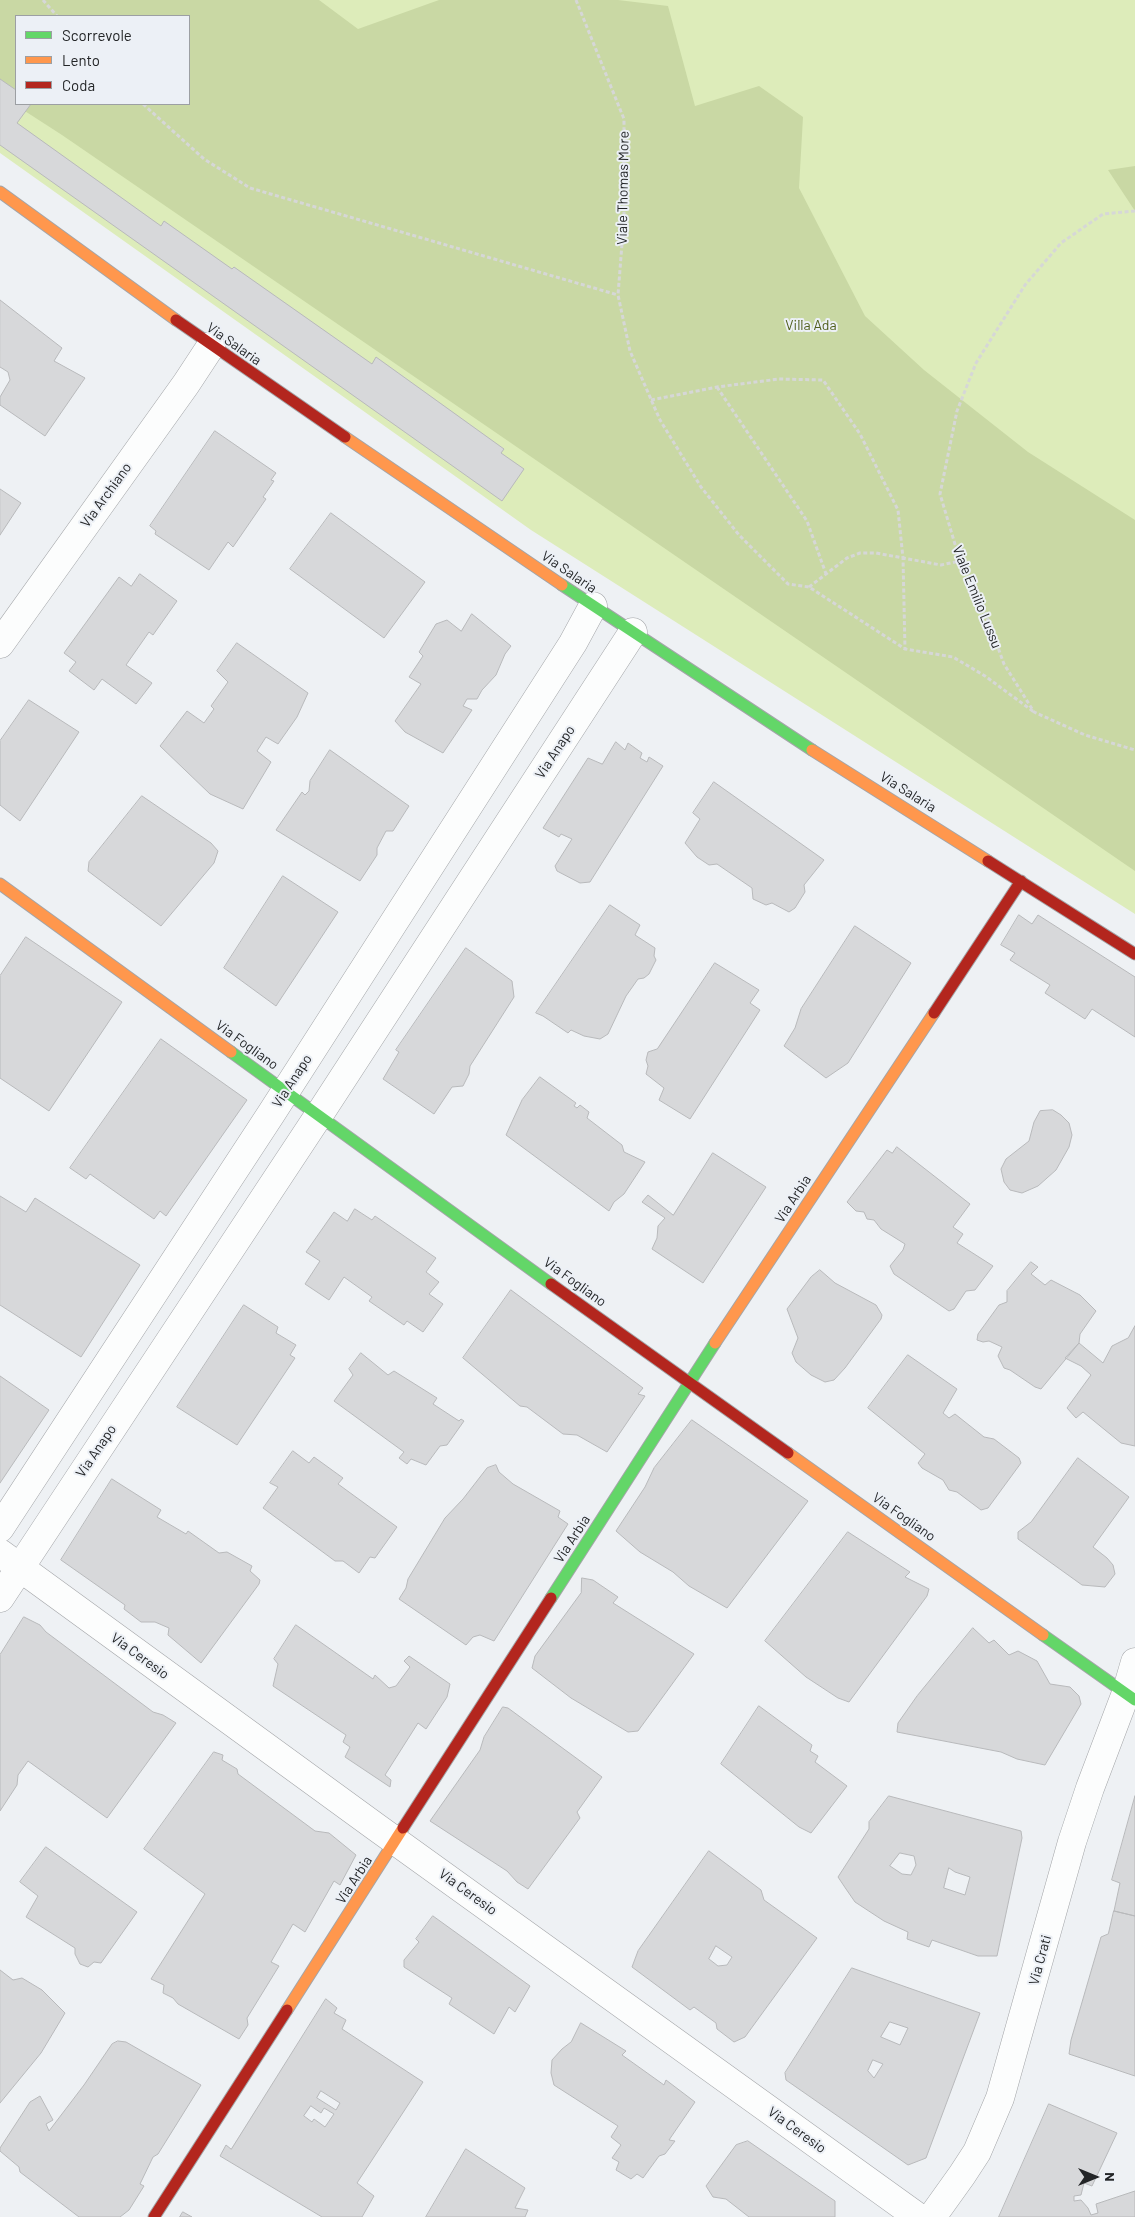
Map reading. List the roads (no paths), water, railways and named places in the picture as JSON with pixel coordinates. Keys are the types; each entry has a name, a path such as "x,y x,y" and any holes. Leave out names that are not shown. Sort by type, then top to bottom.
{"street":[{"name":"Via Salaria","path":"0,192 210,346 593,606 798,741 1135,954"},
{"name":"Via Archiano","path":"0,644 186,384 210,346"},
{"name":"Via Anapo","path":"0,1528 285,1092 573,643 593,606"},
{"name":"Via Anapo","path":"0,1598 9,1560 174,1334 319,1115 633,632"},
{"path":"442,847 477,871"},
{"name":"Via Arbia","path":"154,2217 690,1383 1021,881"},
{"name":"Via Fogliano","path":"0,884 285,1092 1130,1696"},
{"path":"140,1314 174,1334"},
{"name":"Via Ceresio","path":"9,1560 918,2217"},
{"name":"Via Crati","path":"932,2217 972,2160 993,2116 1010,2067 1072,1842 1090,1788 1130,1696 1135,1662"}],"park label":[{"name":"Villa Ada","path":"811,325"}]}
